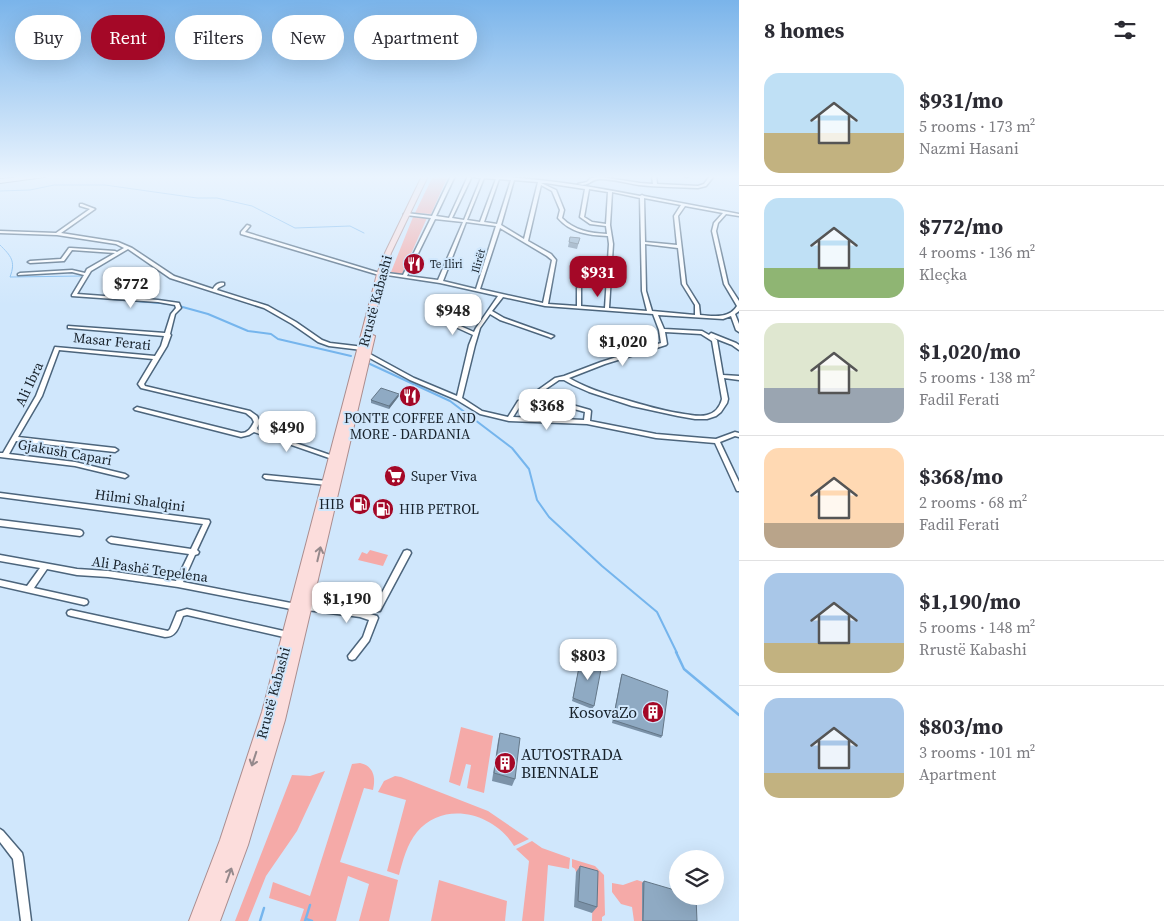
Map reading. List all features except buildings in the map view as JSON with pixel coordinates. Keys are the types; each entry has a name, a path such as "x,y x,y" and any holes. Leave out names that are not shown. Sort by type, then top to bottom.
{"main road":[{"name":"Rrustë Kabashi","path":"212,921 240,845 278,720 304,604 384,274 407,219"},
{"name":"Rrustë Kabashi","path":"197,921 228,840 261,736 288,635 304,604 327,483 365,352"}],"street":[{"path":"57,234 78,219"},
{"path":"405,276 431,219"},
{"path":"450,219 498,225 526,240 554,260 545,305"},
{"path":"482,223 483,219"},
{"name":"Ilirët","path":"478,290 500,219"},
{"path":"526,240 531,219"},
{"path":"561,219 580,233 610,235"},
{"path":"585,219 591,223 608,225"},
{"path":"607,309 612,244 608,219"},
{"path":"509,419 520,402 557,378 565,378 603,363 664,344 662,330 644,291 643,219"},
{"path":"676,219 684,284 697,305 698,316"},
{"path":"248,226 242,233 384,274 440,282 545,305 722,318 732,313 739,306 726,284 714,230 720,219"},
{"path":"440,282 466,221"},
{"path":"0,232 57,234 113,242 128,248 172,277 214,292 266,307 320,341 365,352 412,379 459,399 480,412 509,419 586,422 656,436 717,440 735,434 739,435"},
{"path":"644,243 680,247"},
{"path":"128,248 98,263 85,274 74,295 174,303 179,308 172,314 168,335 164,346 156,358"},
{"path":"30,262 62,260 71,249 119,252"},
{"path":"20,274 72,272 85,274"},
{"path":"214,292 216,287 222,284"},
{"path":"579,288 579,307"},
{"path":"459,399 476,335 483,319 501,296"},
{"path":"490,312 502,319 551,336"},
{"path":"732,313 739,330"},
{"path":"438,318 476,335"},
{"path":"70,327 168,335"},
{"path":"662,330 702,333 734,344 739,348"},
{"path":"565,378 585,388 656,410 688,417 706,417 716,414 723,408 725,399 722,376 714,340 702,333"},
{"name":"Masar Ferati","path":"57,348 156,358 141,386 248,412 255,417 257,422 254,429"},
{"name":"Ali Ibra","path":"2,455 14,439 39,396 57,348"},
{"path":"722,376 739,378"},
{"path":"532,396 588,411 586,422"},
{"path":"137,409 241,435 248,434 254,429 334,458"},
{"path":"14,439 115,450"},
{"path":"717,440 739,489"},
{"name":"Gjakush Capari","path":"2,455 75,464 125,476"},
{"path":"266,477 327,483"},
{"name":"Hilmi Shalqini","path":"0,495 207,522 195,552 178,584"},
{"path":"0,523 80,533"},
{"path":"111,540 195,552"},
{"path":"304,604 377,608 407,553"},
{"name":"Ali Pashë Tepelena","path":"0,558 304,604"},
{"path":"29,589 45,566"},
{"path":"0,583 84,602"},
{"path":"304,604 368,615 374,618 366,639 352,656"},
{"path":"71,613 169,634 173,630 180,614 187,612 288,635"},
{"path":"0,834 18,857 26,921"}],"shaded area":[{"path":"412,219 427,219 402,274 391,272"},
{"path":"370,550 388,555 383,566 358,560 362,552 367,554"},
{"path":"461,727 493,736 484,793 467,788 471,765 466,764 460,786 449,782"},
{"path":"360,763 368,767 373,773 373,790 364,788 340,862 398,880 389,921 359,921 369,884 348,876 336,921 300,921 304,909 269,898 273,882 310,896 352,764"},
{"path":"325,771 297,831 266,876 248,921 235,921 292,775 310,776"},
{"path":"395,776 488,811 529,839 514,846 494,825 482,819 468,815 454,814 441,816 428,822 417,832 406,852 399,875 387,871 406,800 378,792 384,781"},
{"path":"532,841 542,848 570,858 569,869 548,865 544,921 522,921 529,861 516,849"},
{"path":"572,859 595,866 604,875 605,915 602,917 602,921 592,921 593,877 576,872 572,867"},
{"path":"439,880 507,901 505,921 431,921"},
{"path":"637,880 643,882 642,921 634,921 632,907 621,904 612,892 612,883 623,885"}],"waterway":[{"path":"277,219 295,228 350,226 364,233"},
{"path":"0,245 11,259 13,267 10,277 84,276"},
{"path":"78,293 76,296 172,304"},
{"path":"179,306 208,314 248,331 271,334 278,339 351,356"},
{"path":"370,364 450,401 512,448 529,469 537,500 549,517 602,566 657,612 677,653"},
{"path":"676,652 684,669 739,715"},
{"path":"305,921 310,905"},
{"path":"260,921 264,908"},
{"path":"306,919 312,921"}],"place":[{"name":"Te Iliri","path":"414,264"},
{"name":"PONTE COFFEE AND MORE - DARDANIA","path":"410,396"},
{"name":"Super Viva","path":"395,476"},
{"name":"HIB","path":"360,504"},
{"name":"HIB PETROL","path":"383,509"},
{"name":"KosovaZo","path":"653,712"},
{"name":"AUTOSTRADA BIENNALE","path":"505,763"}]}
